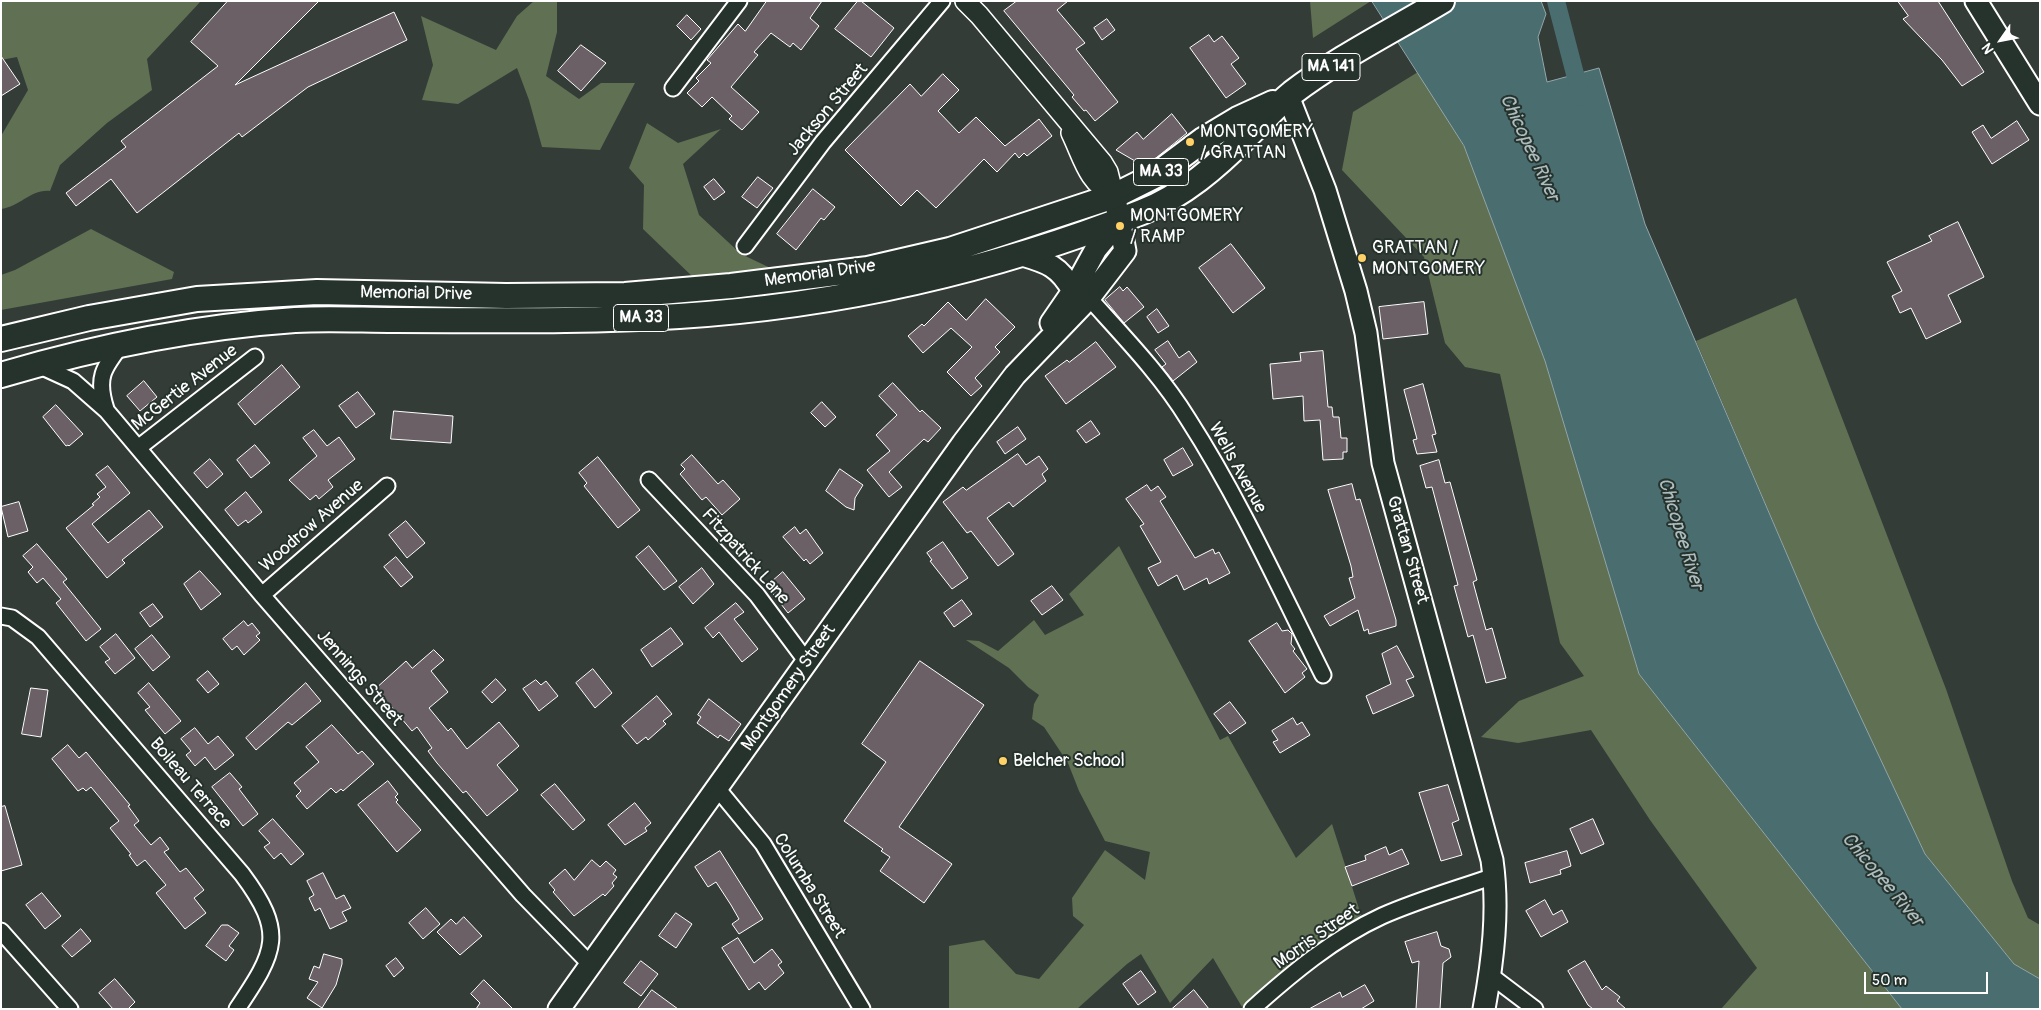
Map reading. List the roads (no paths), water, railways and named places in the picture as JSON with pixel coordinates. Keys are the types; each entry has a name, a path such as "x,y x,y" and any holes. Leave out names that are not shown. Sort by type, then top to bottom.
{"main road":[{"name":"MA 141","path":"1288,96 1313,78 1442,1"},
{"path":"1976,1 2040,104"},
{"name":"Memorial Drive","path":"1,339 89,318 197,299 335,292 506,296 625,295 792,279 868,268 918,258 982,240 1114,196 1230,137 1288,96"},
{"name":"Grattan Street","path":"1288,96 1326,190 1356,291 1366,333 1383,463 1482,820 1494,876 1496,919 1484,1009"},
{"name":"Memorial Drive","path":"1,375 122,343 170,334 298,320 600,320 727,312 795,304 871,290 1019,254 1059,242 1144,211 1182,190 1208,172 1230,137"},
{"path":"1114,196 1120,219"},
{"name":"Montgomery Street","path":"1081,294 1104,281 1125,251 1120,219"},
{"name":"Montgomery Street","path":"559,1009 963,443 1081,294 1096,249 1120,219"},
{"path":"1019,254 1053,265 1081,294"}],"street":[{"path":"673,88 739,1"},
{"name":"Jackson Street","path":"745,246 823,142 942,1"},
{"path":"965,1 980,15 1102,162 1108,172 1114,196"},
{"name":"Wells Avenue","path":"1081,294 1143,358 1188,418 1248,526 1323,675"},
{"name":"Jennings Street","path":"106,410 100,389 101,378 108,362 122,343"},
{"name":"McGertie Avenue","path":"138,448 255,358"},
{"name":"Jennings Street","path":"38,365 73,382 106,410 262,594 523,895 591,964"},
{"name":"Fitzpatrick Lane","path":"650,480 757,595 807,662"},
{"name":"Woodrow Avenue","path":"262,594 387,486"},
{"name":"Boileau Terrace","path":"1,616 12,618 38,637 242,874 264,904 271,925 269,953 262,972 237,1009"},
{"name":"Columba Street","path":"717,788 763,844 862,1009"},
{"name":"Morris Street","path":"1252,1009 1305,964 1347,935 1399,909 1494,876"},
{"path":"1,931 70,1009"},
{"path":"1490,975 1535,1009"}],"water":[{"name":"Chicopee River","path":"1372,1 1541,1 1546,14 1538,37 1547,82 1599,68 1645,224 1816,622 1925,854 2014,964 2040,979 2040,1009 1902,1009 1639,674 1545,361 1464,146"}],"waterway":[{"path":"1556,1 1581,97"}],"place":[{"name":"MONTGOMERY / GRATTAN","path":"1190,142"},
{"name":"MONTGOMERY / RAMP","path":"1120,226"},
{"name":"GRATTAN / MONTGOMERY","path":"1362,258"},
{"name":"Belcher School","path":"1003,761"}]}
